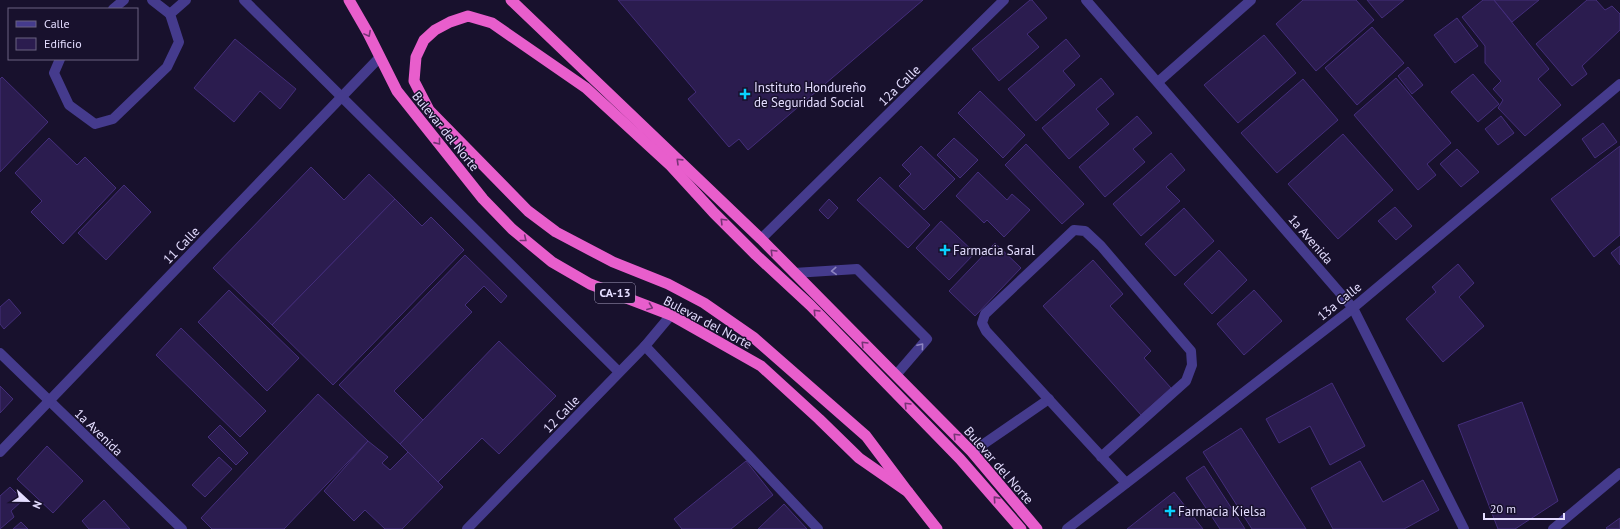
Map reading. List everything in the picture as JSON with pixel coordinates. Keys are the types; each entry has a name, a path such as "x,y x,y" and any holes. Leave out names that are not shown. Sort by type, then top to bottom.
{"highway":[{"name":"Bulevar del Norte","path":"349,0 397,91 483,199 512,229 552,262 590,284 671,315 760,366 819,419 859,458 908,492 937,529"},
{"name":"Bulevar del Norte","path":"511,0 760,239 896,375 972,452 1037,529"},
{"path":"908,492 866,436 753,337 704,303 668,284 613,262 556,232 528,211 429,110 414,81 416,57 424,40 435,30 450,22 468,16 492,23 586,88 671,166 756,255 810,305 960,459 1021,529"}],"street":[{"path":"113,8 124,0"},
{"path":"60,60 54,73 69,105 95,124 113,119 167,68 179,42 170,14 152,0"},
{"path":"170,14 186,0"},
{"path":"244,0 619,372"},
{"name":"12a Calle","path":"760,239 1004,0"},
{"name":"1a Avenida","path":"1086,0 1353,308 1464,529"},
{"path":"1158,82 1251,0"},
{"name":"11 Calle","path":"0,452 380,57"},
{"name":"13a Calle","path":"1067,529 1353,308 1620,84"},
{"path":"1101,457 1186,381 1192,365 1191,351 1101,246 1084,231 1074,230 985,314 982,323 986,332 1101,457 1126,483"},
{"path":"794,273 857,269 927,339 896,375"},
{"name":"12 Calle","path":"467,529 645,346 671,315"},
{"path":"645,346 818,529"},
{"name":"1a Avenida","path":"0,354 182,529"},
{"path":"972,452 1049,399"},
{"path":"1553,529 1620,473"}],"building":[{"name":"Instituto Hondureño de Seguridad Social","path":"618,0 923,0 748,150 739,139 729,147 688,99 696,92"},
{"path":"1030,0 1032,0 1047,18 1027,34 1039,47 999,81 972,49"},
{"path":"1303,0 1356,0 1374,20 1316,71 1276,24"},
{"path":"1367,0 1404,0 1382,18"},
{"path":"1483,0 1494,0 1549,69 1538,79 1561,105 1525,136 1498,108 1503,100 1493,89 1501,81 1485,63 1485,46 1462,17"},
{"path":"1494,0 1539,0 1512,22"},
{"path":"1587,0 1596,0 1605,10 1612,6 1620,14 1620,30 1582,66 1587,74 1572,86 1536,44"},
{"path":"1457,18 1478,46 1455,63 1434,35"},
{"path":"1372,27 1404,63 1357,105 1325,68"},
{"path":"1264,35 1296,73 1238,123 1204,85"},
{"path":"235,39 296,89 280,109 260,91 234,122 194,88"},
{"path":"1066,39 1080,56 1063,71 1075,85 1036,121 1008,89"},
{"path":"1408,67 1423,85 1412,94 1398,76"},
{"path":"1473,74 1499,104 1478,122 1451,92"},
{"path":"2,77 48,122 0,172 0,79"},
{"path":"1101,78 1114,94 1096,109 1109,124 1069,159 1042,128"},
{"path":"1396,78 1451,143 1427,164 1436,175 1418,190 1354,115"},
{"path":"1303,79 1338,120 1277,173 1241,133"},
{"path":"980,91 1025,135 1003,158 958,113"},
{"path":"1137,116 1152,133 1133,149 1145,162 1105,197 1079,167"},
{"path":"1501,116 1514,133 1498,145 1485,129"},
{"path":"1603,123 1617,142 1595,158 1582,139"},
{"path":"1343,134 1393,190 1338,239 1288,184"},
{"path":"49,138 77,165 85,157 116,188 63,244 31,212 42,201 15,173"},
{"path":"954,138 978,160 960,178 937,155"},
{"path":"1026,144 1084,204 1062,224 1005,165"},
{"path":"921,146 955,179 924,210 899,186 911,174 902,165"},
{"path":"1620,146 1620,235 1594,257 1551,199"},
{"path":"1457,149 1479,172 1461,187 1440,164"},
{"path":"1171,153 1185,170 1166,187 1180,201 1141,236 1113,204"},
{"path":"311,167 344,200 369,174 395,199 272,325 213,268"},
{"path":"978,172 1007,200 1012,194 1030,210 1004,237 987,220 984,223 956,196"},
{"path":"880,177 930,225 908,248 857,200"},
{"path":"124,185 151,212 106,260 78,233"},
{"path":"395,199 422,226 431,217 464,250 333,385 272,325"},
{"path":"829,199 838,208 828,219 819,210"},
{"path":"1395,207 1412,226 1396,240 1378,221"},
{"path":"1184,208 1214,241 1175,276 1145,244"},
{"name":"Farmacia Saral","path":"941,221 975,253 949,280 916,248"},
{"path":"995,243 1021,268 975,316 949,291"},
{"path":"1620,246 1620,265 1611,253"},
{"path":"1219,250 1247,280 1212,314 1184,284"},
{"path":"465,255 507,296 501,303 484,286 465,305 472,312 394,391 423,420 400,444 339,385"},
{"path":"1093,260 1123,294 1110,306 1151,351 1144,358 1171,388 1141,415 1043,306"},
{"path":"1458,264 1474,283 1459,297 1484,326 1443,362 1406,319 1436,292 1432,287"},
{"path":"229,290 299,358 267,391 198,322"},
{"path":"1254,290 1282,321 1244,355 1217,324"},
{"path":"9,299 21,313 4,329 0,324 0,307"},
{"path":"181,328 266,411 240,437 156,355"},
{"path":"499,341 556,396 499,454 482,438 438,482 400,444"},
{"path":"1332,383 1365,446 1330,465 1310,426 1279,443 1266,419"},
{"path":"0,386 13,399 0,413"},
{"path":"318,394 368,441 284,529 212,529 201,518"},
{"path":"1522,402 1558,501 1515,529 1498,529 1458,425"},
{"path":"220,425 248,453 236,465 208,437"},
{"path":"1241,428 1306,529 1252,529 1203,452"},
{"path":"368,441 388,457 382,463 390,470 408,452 443,487 402,529 385,529 365,510 354,521 324,491"},
{"path":"47,446 83,481 53,513 17,479"},
{"path":"219,457 232,469 205,497 192,485"},
{"path":"746,461 773,495 731,529 682,529 674,519"},
{"path":"1360,461 1383,502 1423,480 1439,510 1404,529 1333,529 1311,488"},
{"path":"1204,466 1245,529 1220,529 1186,478"},
{"path":"10,487 23,500 11,511 14,517 0,529 0,496"},
{"name":"Farmacia Kielsa","path":"1174,492 1203,529 1127,529"},
{"path":"104,500 130,529 89,529 82,521"},
{"path":"784,504 807,529 758,529"},
{"path":"1620,518 1620,529 1606,528"},
{"path":"21,522 28,529 13,529"}],"place":[{"name":"Instituto Hondureño de Seguridad Social","path":"745,94"},
{"name":"Farmacia Saral","path":"945,250"},
{"name":"Farmacia Kielsa","path":"1170,511"}]}
